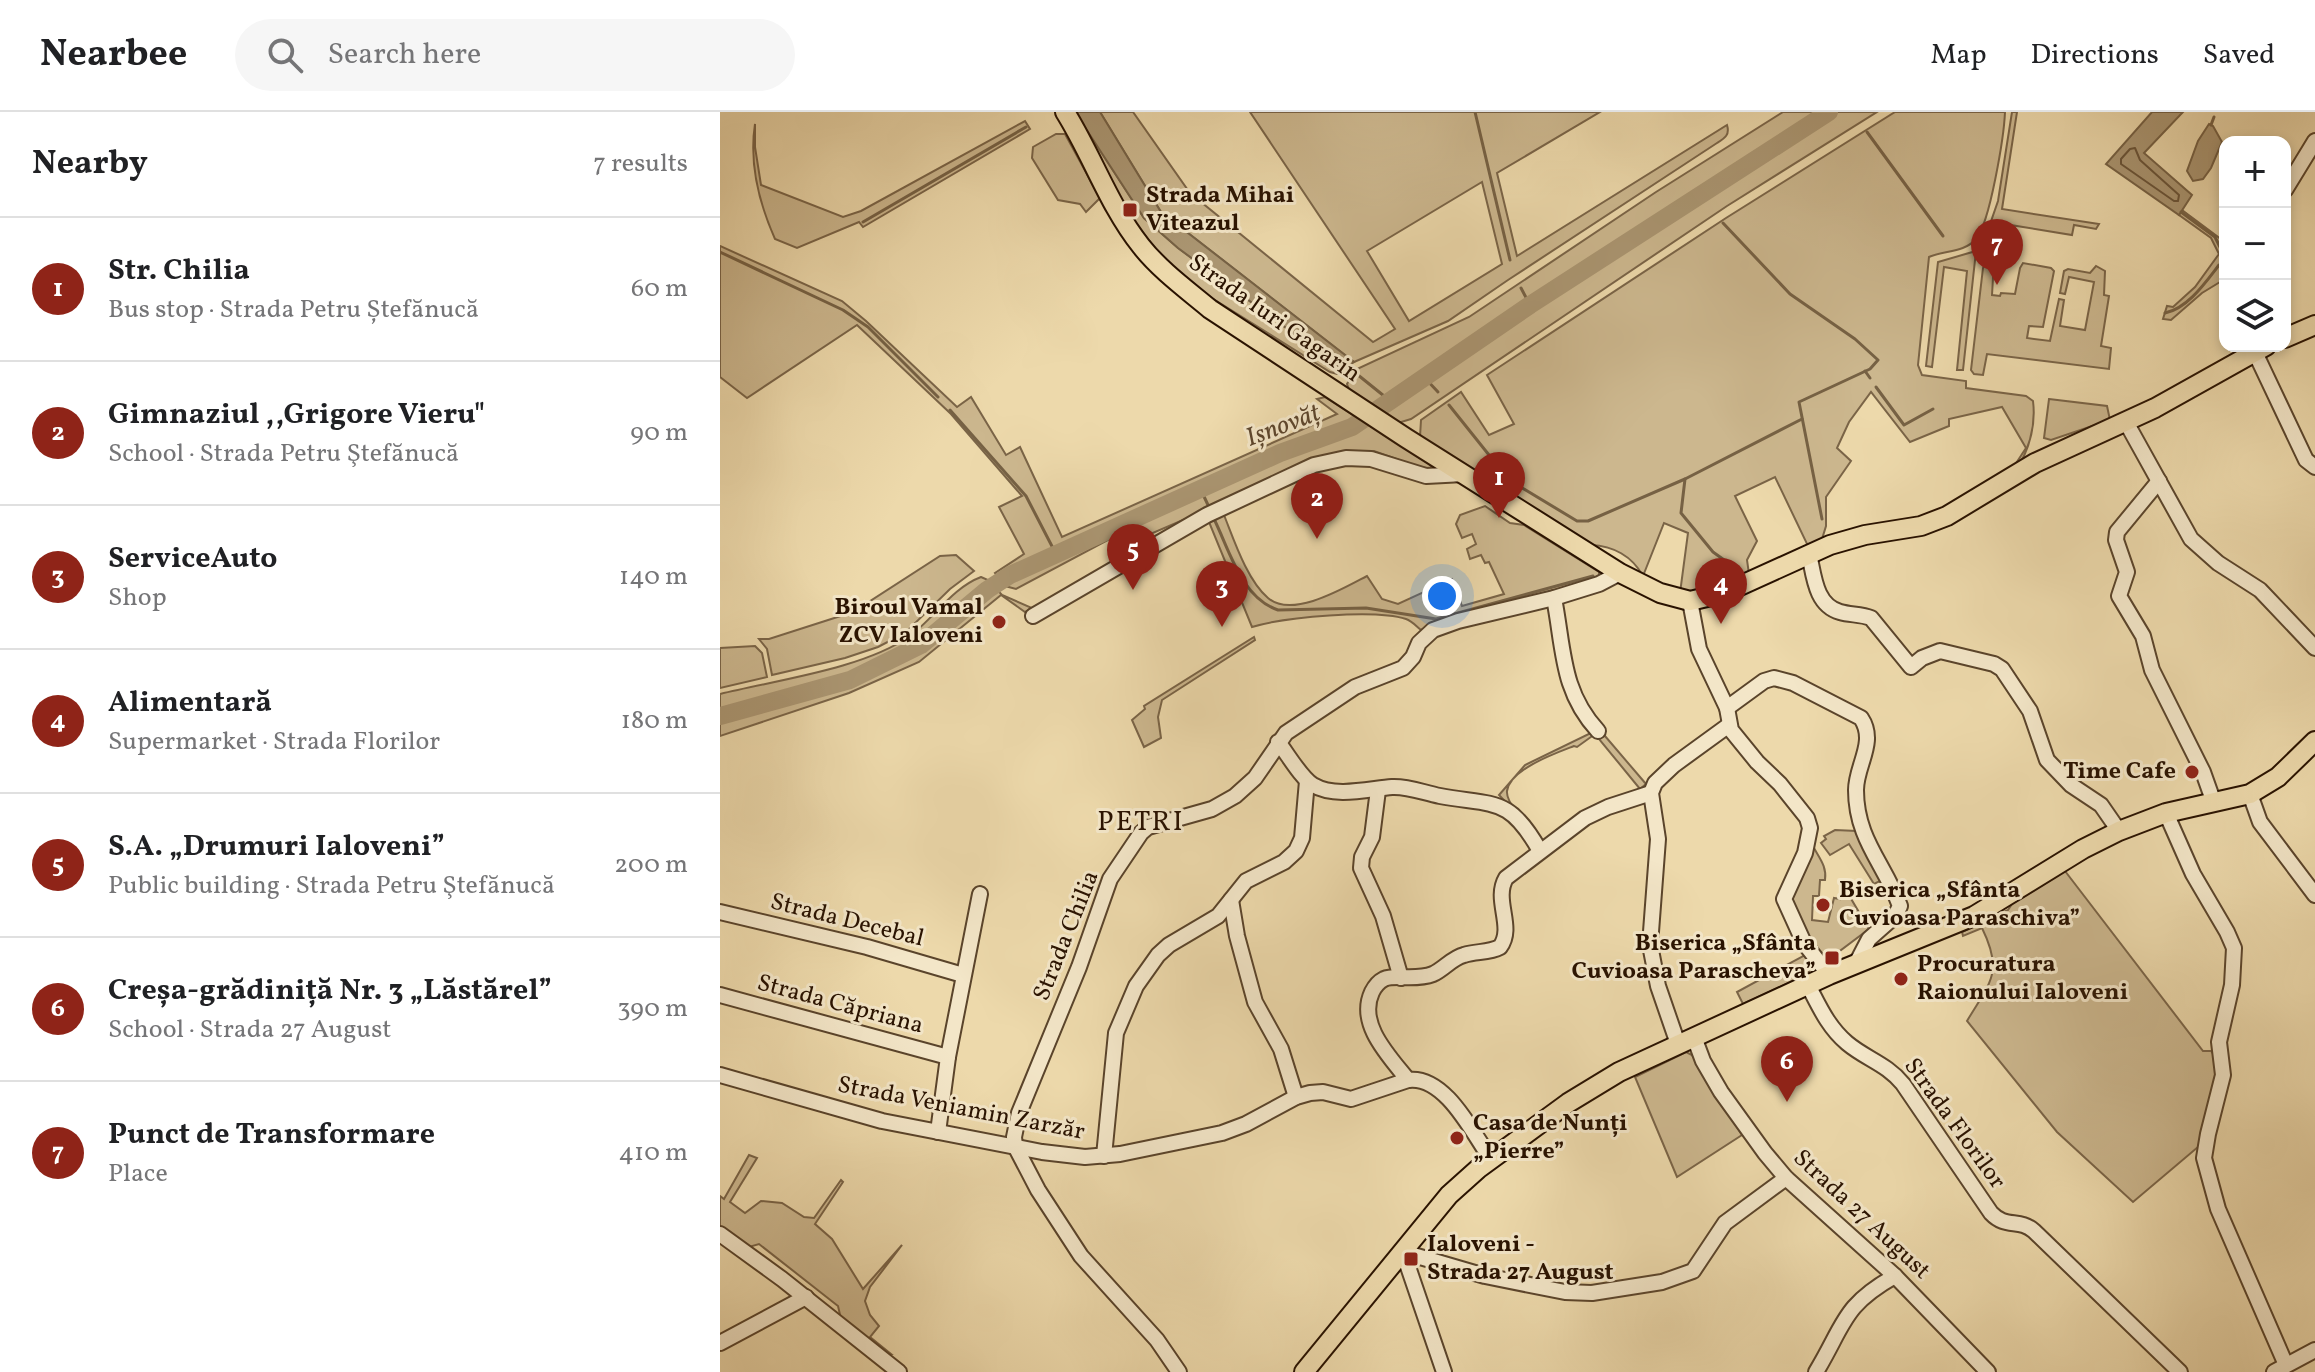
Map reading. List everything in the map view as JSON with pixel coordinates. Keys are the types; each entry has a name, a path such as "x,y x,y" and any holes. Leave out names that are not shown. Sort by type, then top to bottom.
{"main road":[{"name":"Strada Iuri Gagarin","path":"1065,112 1115,207 1152,259 1210,309 1620,573 1660,593 1690,601"},
{"path":"2291,335 2315,325"},
{"path":"1690,601 1724,593 1809,554 1865,535 1921,526 1947,516 2063,448 2126,422 2251,352"},
{"path":"1304,1372 1449,1195 1491,1159 1606,1079 1829,975 1974,916 2073,855 2119,831 2166,813 2250,794 2278,777 2315,741"}],"street":[{"path":"2291,180 2315,141"},
{"path":"2260,352 2306,460 2315,467"},
{"path":"2126,422 2181,523 2203,551 2260,590 2315,648"},
{"path":"1033,616 1207,515 1314,465 1346,458 1371,459 1426,476 1464,474"},
{"path":"2159,481 2117,532 2116,540 2127,572 2120,589 2122,603 2143,636 2152,670 2203,772 2214,803"},
{"path":"1809,554 1817,587 1825,604 1843,613 1871,618 1911,667 1922,658 1940,651 1994,664 2002,669 2030,711 2047,760 2071,785 2101,805 2119,831"},
{"name":"Strada Chilia","path":"1015,1146 1014,1137 1028,1089 1079,967 1104,892 1141,833 1148,827 1212,809 1235,796 1255,778 1278,742 1297,724 1355,687 1403,668 1413,657 1419,643 1433,630 1554,598 1599,584 1620,573"},
{"path":"1554,598 1572,697 1598,731"},
{"path":"1690,601 1704,661 1727,708 1729,725 1743,746 1780,784 1807,818 1811,834 1784,899 1804,943 1829,975"},
{"path":"1727,708 1764,681 1774,678 1793,683 1861,718 1868,735 1856,783 1861,827 1900,906 1895,916 1869,939 1856,964"},
{"path":"1491,1159 1438,1088 1417,1078 1408,1080 1371,1026 1367,1007 1370,996 1379,982 1392,976 1430,975 1464,955 1500,947 1506,934 1501,895 1506,878 1566,830 1599,810 1651,793 1655,783 1674,765 1729,725"},
{"path":"1278,742 1307,781 1325,789 1405,788 1496,804 1512,814 1540,851"},
{"path":"1104,1156 1116,1033 1136,986 1169,945 1218,916 1246,881 1284,862 1296,851 1302,838 1307,781"},
{"path":"1378,790 1372,837 1362,857 1361,868 1383,916 1401,978"},
{"name":"Strada 27 August","path":"1651,793 1658,839 1650,945 1658,986 1686,1041 1786,1178 1895,1276 1988,1372"},
{"path":"2250,794 2260,822 2315,895"},
{"path":"2166,813 2193,874 2234,948 2232,985 2219,1042 2223,1075 2204,1158 2218,1209 2280,1368 2315,1350"},
{"path":"938,1132 948,1057 980,894"},
{"path":"1231,900 1237,936 1255,1002 1281,1049 1296,1097"},
{"name":"Strada Decebal","path":"720,912 867,947 963,975"},
{"name":"Strada Florilor","path":"1808,985 1821,1011 1845,1041 1890,1069 1903,1084 1998,1221 2010,1225 2021,1223 2034,1231 2180,1372"},
{"name":"Strada Căpriana","path":"720,995 948,1057"},
{"name":"Strada Veniamin Zarzăr","path":"720,1075 882,1121 1064,1156 1104,1156 1222,1133 1246,1124 1296,1097 1323,1092 1357,1098 1408,1080"},
{"path":"1015,1146 1038,1190 1081,1256 1157,1340 1179,1372"},
{"path":"1403,1252 1485,1276 1565,1292 1592,1293 1662,1282 1693,1271 1725,1223 1786,1178"},
{"path":"720,1234 806,1297 897,1371"},
{"path":"1403,1252 1444,1372"},
{"path":"1816,1372 1854,1306 1869,1292 1895,1276"},
{"path":"720,1343 806,1297"}],"shaded area":[{"path":"1100,112 1133,112 1190,193 1373,342 1395,329 1250,112 1600,112 1497,173 1517,256 1727,125 1728,128 1722,139 1448,321 1354,362 1161,212","holes":["1482,182 1502,264 1409,321 1367,251"]},
{"path":"1783,112 1877,112 1727,206 1411,419 1398,423 1350,392 1347,384 1357,369 1469,317 1656,192"},
{"path":"1895,112 2005,112 1995,178 1981,230 1966,247 1929,257 1918,365 1922,375 1966,381 1966,388 2026,396 2033,401 2031,435 2026,451 2019,466 2013,468 2026,448 2002,407 1949,419 1949,426 1910,442 1871,392 1849,422 1837,448 1851,461 1826,497 1826,526 1822,539 1808,546 1775,477 1735,496 1757,541 1747,560 1749,574 1701,594 1680,593 1688,533 1664,523 1643,576 1621,553 1591,545 1420,437 1421,420 1461,392 1489,435 1514,424 1487,375 1726,218"},
{"path":"2012,112 2017,112 2002,209 2099,224 2096,229 2074,225 2072,235 2004,224 2001,243 2008,245 2007,252 1986,246 1998,201"},
{"path":"1025,121 1030,129 863,227 859,222 797,248 775,239 757,183 753,153 755,124 761,185 843,217 861,211"},
{"path":"1087,130 1144,218 1178,248 1343,370 1337,374 1330,372 1191,285 1169,266 1130,216 1090,144"},
{"path":"1056,134 1065,134 1100,198 1086,212 1080,204 1058,200 1032,158 1033,147"},
{"path":"2182,210 2219,238 2219,254 2211,238 2179,215"},
{"path":"720,246 842,301 957,407 971,397 1006,455 1020,447 1062,537 1337,414 1317,399 1325,397 1434,469 1374,451 1336,454 1125,545 1119,534 1016,589 1005,586 995,573 1024,554 999,507 1022,496 951,414 857,325 747,398 720,377"},
{"path":"1976,251 1963,370 1957,370 1967,271 1944,267 1932,367 1926,366 1938,262"},
{"path":"2219,254 2219,283 2171,320 2163,319 2167,306 2173,307 2195,287"},
{"path":"1994,261 1992,295 2015,294 2023,263 2054,271 2043,327 2029,326 2027,338 2050,341 2059,299 2064,300 2060,326 2085,330 2094,282 2069,277 2065,294 2060,293 2064,271 2090,273 2096,266 2105,271 2104,295 2109,296 2101,346 2111,348 2109,369 1987,354 1983,375 1974,374 1971,370 1983,268 1986,263"},
{"path":"2049,399 2107,406 2110,420 2051,440 2044,438"},
{"path":"1485,506 1510,523 1524,525 1599,572 1599,577 1421,630 1406,619 1352,614 1307,617 1252,627 1209,522 1224,515 1254,581 1268,598 1278,604 1290,605 1318,599 1367,576 1382,599 1398,604 1452,579 1462,606 1504,594 1489,562 1485,563 1481,555 1470,559 1467,549 1476,544 1472,534 1462,538 1456,524 1460,515"},
{"path":"956,555 974,571 950,589 905,633 878,647 845,658 772,675 767,649 759,639 769,639 853,612 940,556"},
{"path":"981,577 1002,595 1032,608 1025,612 1001,595 919,662 849,693 720,736 720,694 844,665 891,647 919,629 961,588"},
{"path":"1254,637 1255,640 1162,700 1158,717 1161,738 1144,747 1132,720 1145,709 1144,706"},
{"path":"755,646 762,653 767,677 720,688 720,648"},
{"path":"1599,729 1646,784 1640,789 1595,734 1577,747 1546,758 1516,776 1507,794 1518,815 1499,795 1525,765"},
{"path":"1835,830 1857,831 1882,880 1874,884 1849,844 1830,855 1821,843 1826,839 1824,836"},
{"path":"1814,848 1825,871 1825,880 1820,880 1819,896 1813,896 1812,920 1828,922 1834,898 1840,899 1844,887 1869,929 1837,953 1825,958 1807,942 1789,900"},
{"path":"2065,871 2203,1051 2211,1051 2220,1074 2198,1147 2133,1202 2057,1132 1967,1021 1988,986 1993,967 1989,943 1982,928 1963,936 1962,932 2008,910 2012,904"},
{"path":"1805,955 1811,967 1808,974 1743,1004 1737,992"},
{"path":"1686,1052 1692,1055 1742,1135 1677,1177 1635,1077"},
{"path":"749,1155 757,1158 730,1202 745,1213 761,1201 782,1203 804,1217 814,1218 841,1180 843,1182 815,1224 832,1239 863,1289 902,1245 870,1287 865,1301 870,1315 879,1326 870,1337 891,1354 885,1354 841,1319 838,1306 759,1244 749,1247 720,1226 720,1196 724,1199"}],"water":[{"path":"1075,112 1100,112 1161,212 1354,362 1343,370 1178,248 1144,218"},
{"path":"2152,112 2183,112 2144,153 2192,195 2179,215 2106,164"},
{"path":"2209,124 2219,137 2219,149 2203,179 2193,181 2187,171 2198,141"}],"waterway":[{"path":"1475,112 1510,260"},
{"name":"Ișnovăț","path":"720,716 850,680 921,645 987,590 1010,575 1280,453 1352,427 1530,305 1829,112"},
{"path":"2211,125 2214,117"},
{"path":"863,222 1026,127"},
{"path":"1867,132 1943,236"},
{"path":"2181,212 2215,237 2219,245"},
{"path":"1723,223 1790,294 1855,339 1878,360 1870,369 1799,402 1822,519"},
{"path":"720,252 843,310 868,327 938,397"},
{"path":"2165,313 2189,300 2219,265"},
{"path":"1521,288 1530,305"},
{"path":"1865,371 1870,378"},
{"path":"1358,375 1389,400"},
{"path":"1424,377 1438,392"},
{"path":"1876,387 1904,425 1933,409"},
{"path":"1449,405 1509,480 1577,521 1588,521 1685,479"},
{"path":"950,410 1026,496 1056,554"},
{"path":"1741,572 1713,552 1681,513 1685,479 1802,419"},
{"path":"1200,488 1208,505"},
{"path":"1215,521 1246,585 1266,604 1278,610 1366,608 1436,619 1593,576"}],"place":[{"name":"Strada Mihai Viteazul","path":"1130,210"},
{"name":"Punct de Transformare","path":"1997,285"},
{"name":"Str. Chilia","path":"1499,518"},
{"name":"Gimnaziul ,,Grigore Vieru\"","path":"1317,539"},
{"name":"S.A. „Drumuri Ialoveni”","path":"1133,590"},
{"name":"Biroul Vamal ZCV Ialoveni","path":"999,622"},
{"name":"Alimentară","path":"1721,624"},
{"name":"ServiceAuto","path":"1222,627"},
{"name":"Time Cafe","path":"2192,772"},
{"name":"Biserica „Sfânta Cuvioasa Paraschiva”","path":"1823,905"},
{"name":"Biserica „Sfânta Cuvioasa Parascheva”","path":"1832,958"},
{"name":"Procuratura Raionului Ialoveni","path":"1901,979"},
{"name":"Creșa-grădiniță Nr. 3 „Lăstărel”","path":"1787,1102"},
{"name":"Casa de Nunți „Pierre”","path":"1457,1138"},
{"name":"Ialoveni - Strada 27 August","path":"1411,1259"}],"district":[{"name":"PETRI","path":"1141,822"}]}
